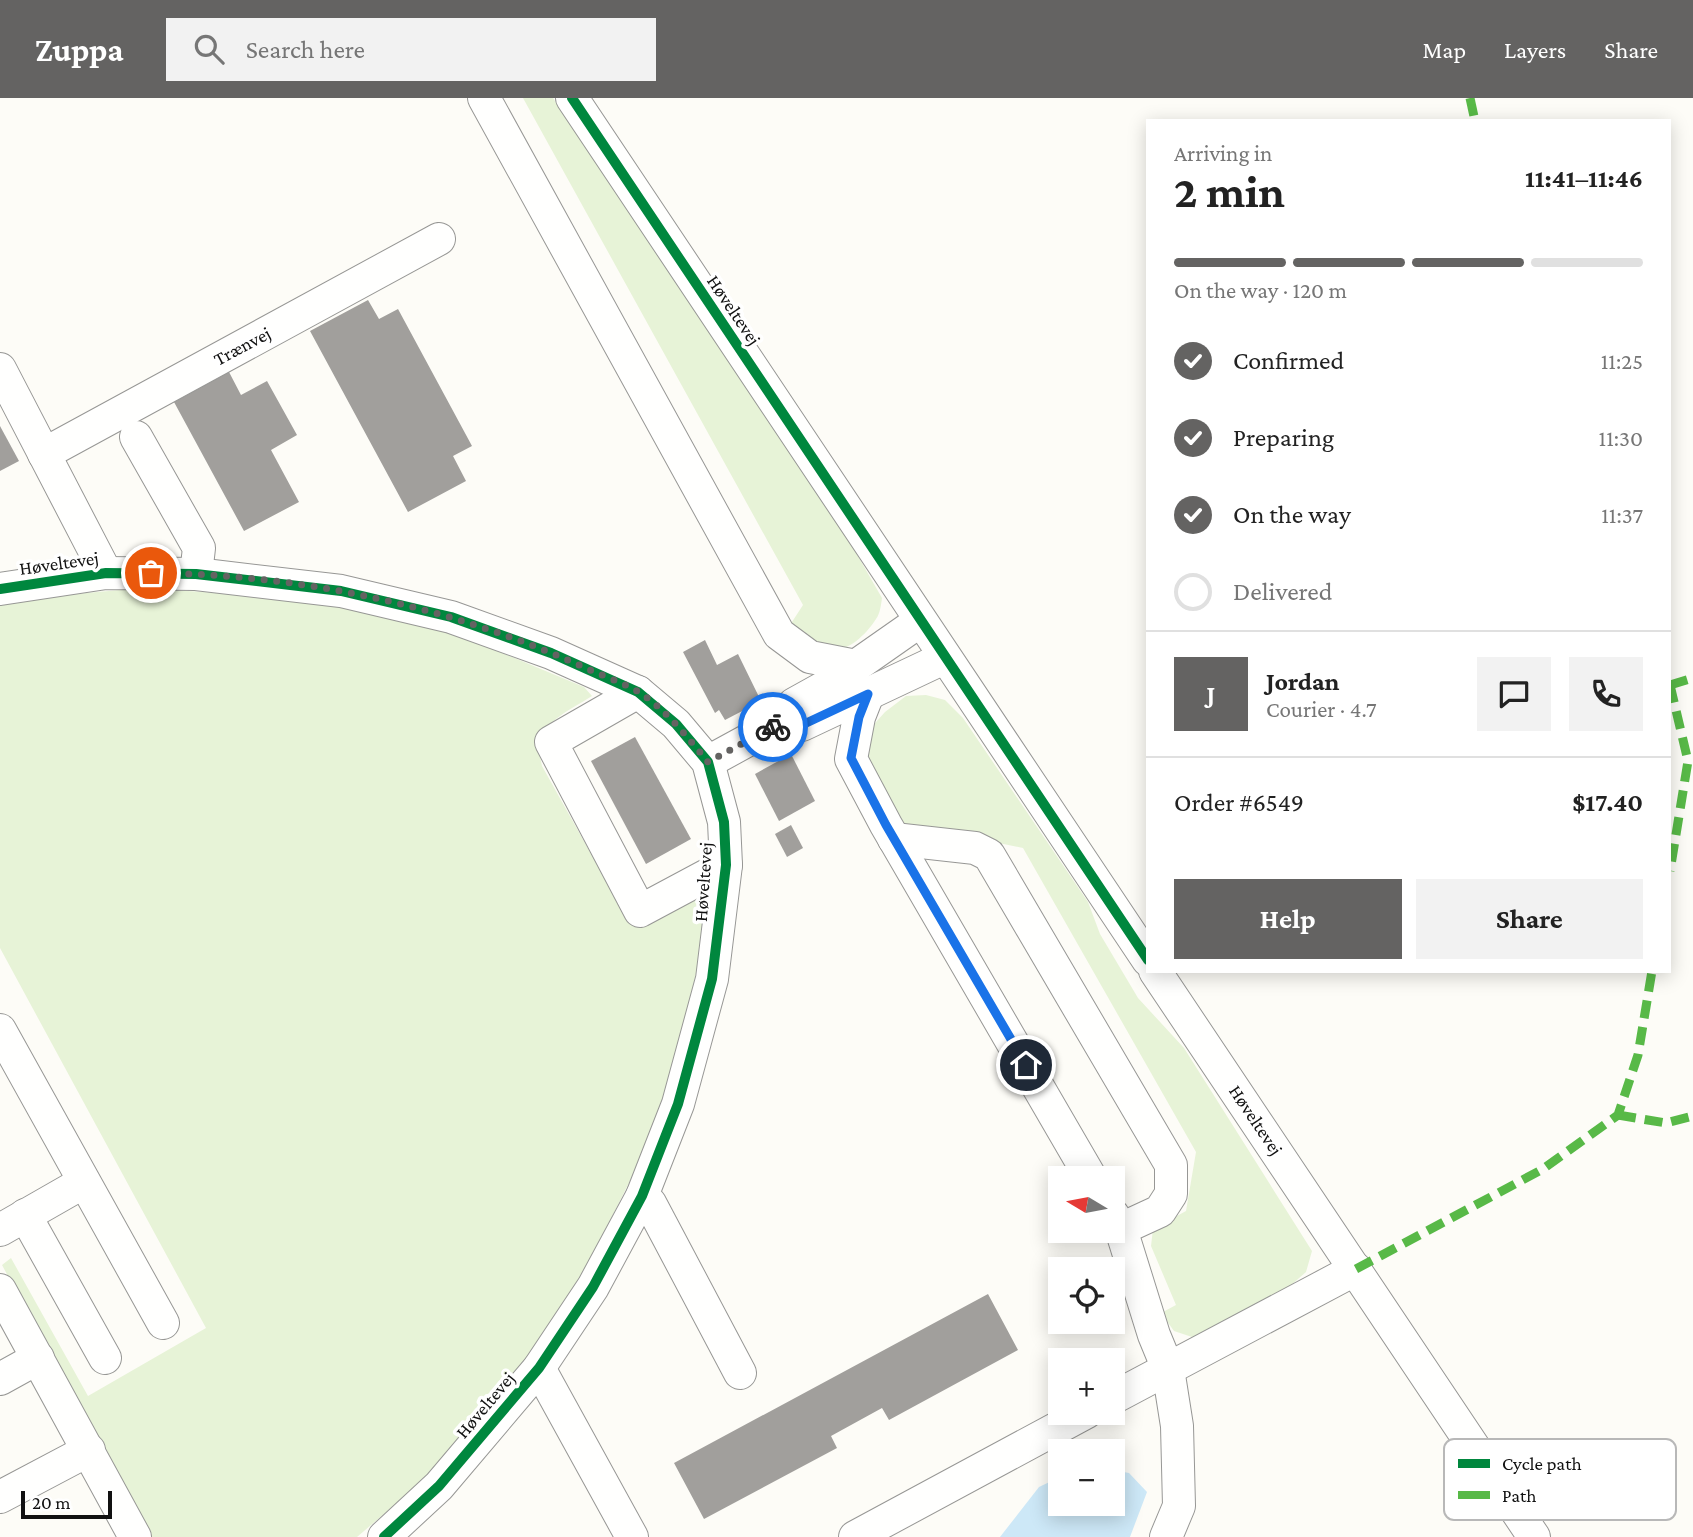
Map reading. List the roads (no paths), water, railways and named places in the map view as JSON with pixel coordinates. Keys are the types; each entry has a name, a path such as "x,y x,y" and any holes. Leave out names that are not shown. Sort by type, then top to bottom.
{"street":[{"path":"484,98 779,634 810,657 862,680"},
{"name":"Høveltevej","path":"572,98 1146,957"},
{"name":"Trænvej","path":"44,454 439,239"},
{"path":"0,369 106,573"},
{"path":"136,437 199,548 196,574"},
{"name":"Høveltevej","path":"0,589 106,573 196,574 341,591 451,617 551,653 638,692 676,724 708,762 724,822 726,865 712,979 678,1104 642,1196 593,1287 539,1368 439,1486 384,1537"},
{"path":"920,621 862,680 859,717 851,758 894,839 1084,1166"},
{"path":"708,762 772,727 793,704 830,684 862,680 944,658"},
{"path":"638,692 551,742 640,911 726,865"},
{"path":"894,839 975,848 989,855 1171,1166 1171,1194 1160,1211 1125,1220"},
{"name":"Høveltevej","path":"1156,973 1469,1439"},
{"path":"5,1050 84,1182 163,1323"},
{"path":"84,1182 13,1223 105,1358"},
{"path":"642,1196 650,1203 740,1373"},
{"path":"1124,1243 1168,1369 1177,1426 1179,1506 1192,1537"},
{"path":"1125,1392 1356,1269"},
{"path":"0,1290 135,1537"},
{"path":"0,1379 38,1358"},
{"name":"Høveltevej","path":"539,1368 632,1537"},
{"path":"855,1537 1063,1425"},
{"path":"0,1497 89,1450"},
{"path":"1166,1537 1179,1506"},
{"name":"Høveltevej","path":"1523,1520 1534,1537"}],"water":[{"path":"1125,1472 1129,1473 1147,1492 1130,1537 1000,1537 1039,1487 1048,1483 1048,1516 1125,1516"}]}
